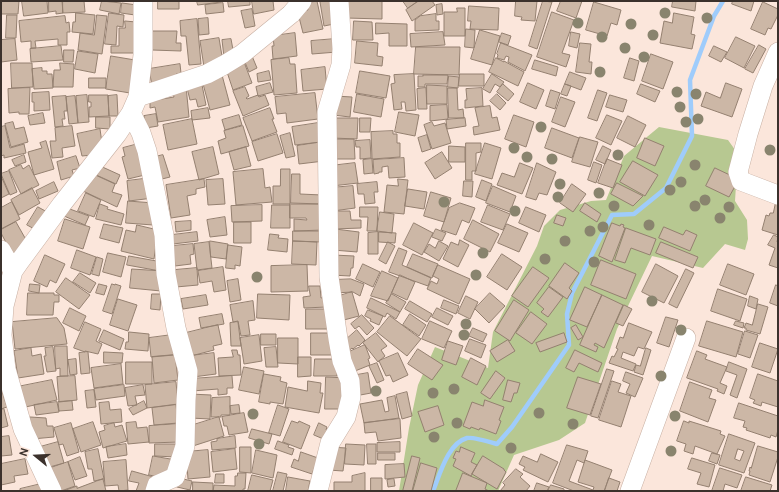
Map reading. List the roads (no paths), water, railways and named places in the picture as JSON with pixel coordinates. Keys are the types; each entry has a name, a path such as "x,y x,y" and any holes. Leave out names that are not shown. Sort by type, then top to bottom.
{"street":[{"path":"52,491 23,429 4,369 2,335 4,306 13,271 57,210 117,134 134,105 143,55 143,1"},
{"path":"134,105 224,66 242,54 291,14 302,1"},
{"path":"318,491 330,443 346,417 351,397 350,381 342,361 329,277 327,112 341,65 342,49 339,1"},
{"path":"778,52 764,86 748,134 738,172 741,181 778,195"},
{"path":"134,105 147,151 164,235 166,274 176,328 188,371 185,446 175,477 157,485 155,491"},
{"path":"1,250 13,271"},
{"path":"630,491 686,338"}],"waterway":[{"path":"433,491 450,452 460,441 470,438 497,444 512,427 569,345 567,314 572,293 612,215 634,214 666,188 692,136 690,80 714,16 723,1"}]}
